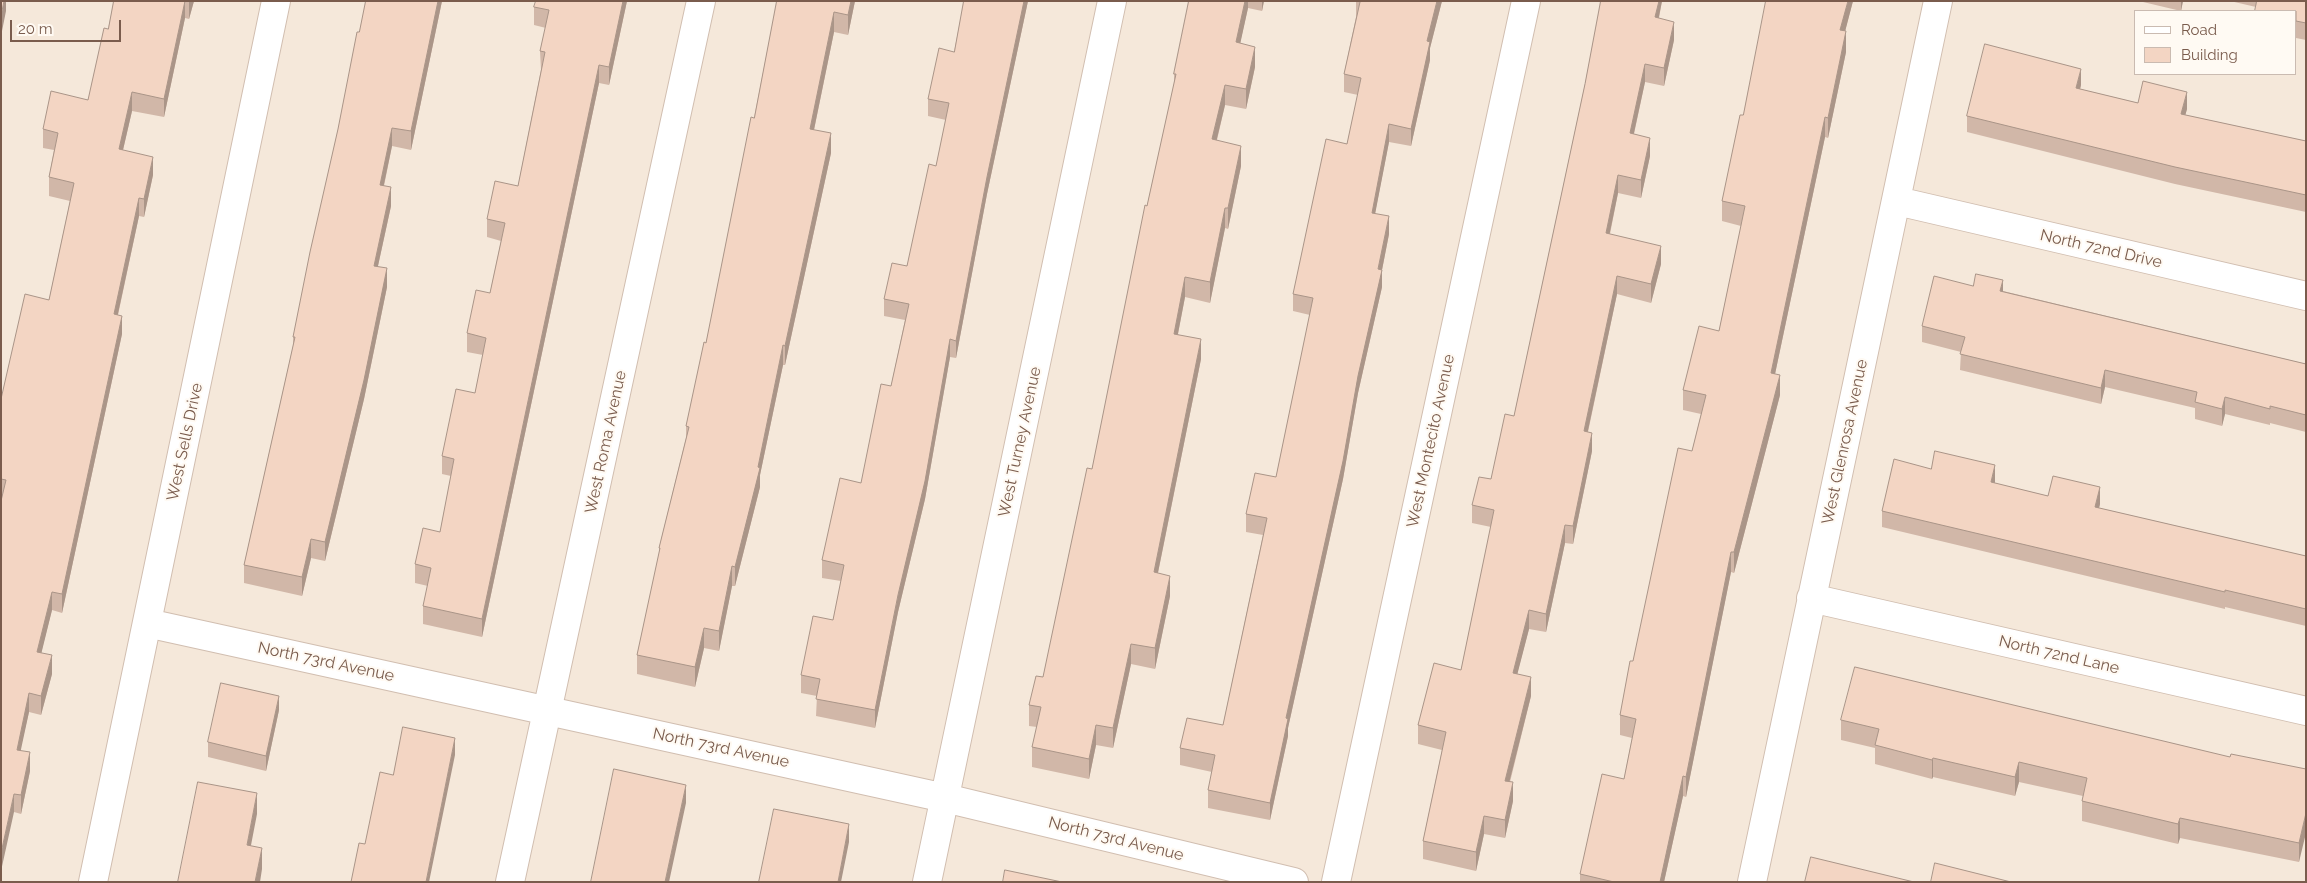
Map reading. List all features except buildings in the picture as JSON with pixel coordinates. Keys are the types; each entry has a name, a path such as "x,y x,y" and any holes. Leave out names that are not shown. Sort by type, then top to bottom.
{"street":[{"name":"West Sells Drive","path":"93,882 276,1"},
{"name":"West Roma Avenue","path":"510,882 701,1"},
{"name":"West Turney Avenue","path":"927,882 1112,1"},
{"name":"West Montecito Avenue","path":"1336,882 1526,1"},
{"name":"West Glenrosa Avenue","path":"1752,882 1938,1"},
{"name":"North 72nd Drive","path":"1897,201 2306,296"},
{"name":"North 72nd Lane","path":"1811,598 2306,711"},
{"name":"North 73rd Avenue","path":"147,623 945,798 1294,882"}],"shaded area":[{"path":"1,1 2306,1 2306,882 1,882"}]}
